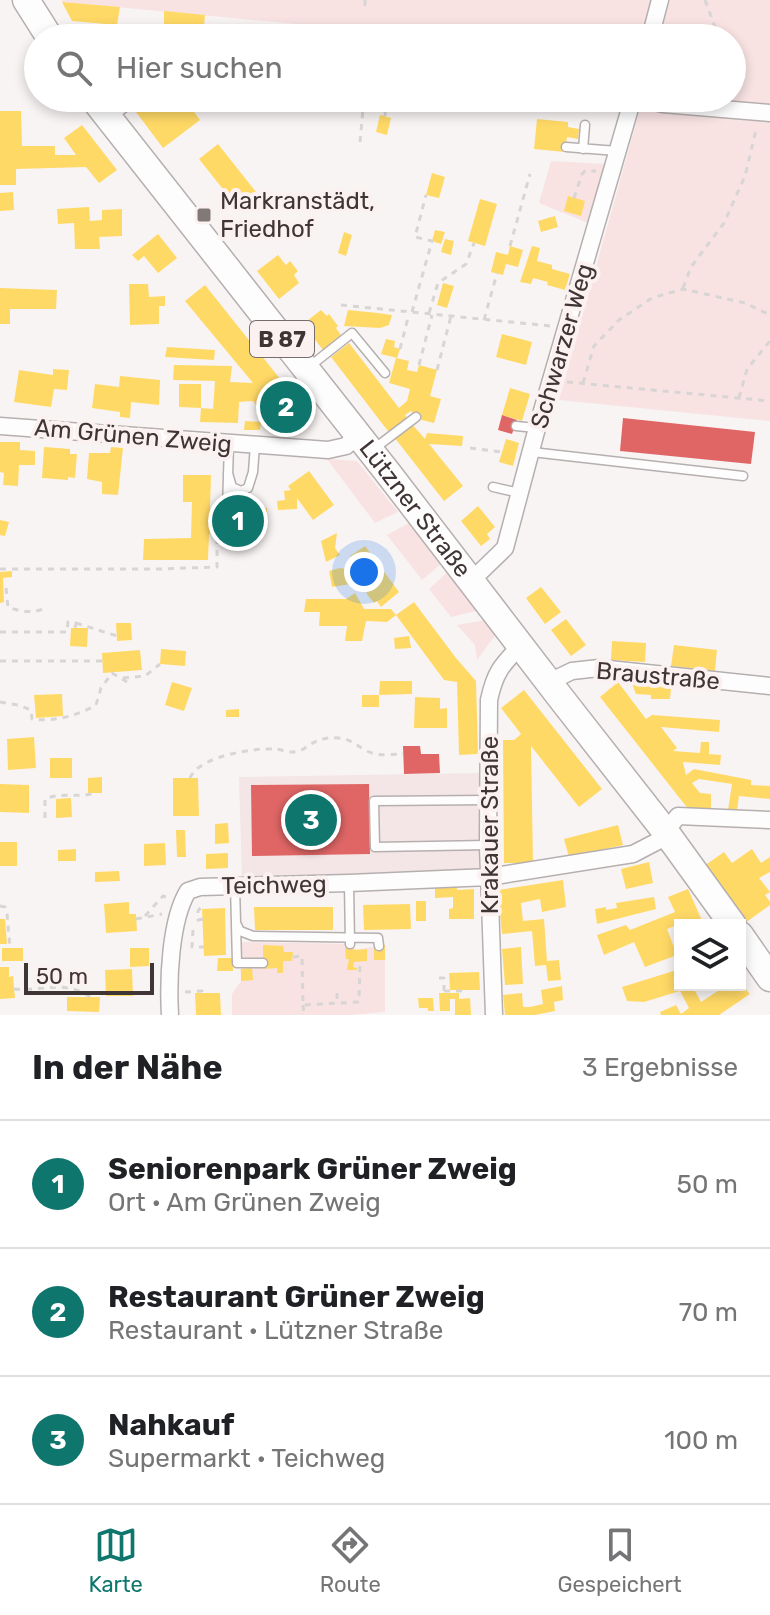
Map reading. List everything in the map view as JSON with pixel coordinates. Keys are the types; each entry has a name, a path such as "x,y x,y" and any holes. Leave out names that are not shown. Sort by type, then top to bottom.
{"main road":[{"path":"26,0 41,24"},
{"name":"Lützner Straße","path":"104,112 365,443 665,831 729,919"},
{"path":"746,944 770,978"}],"street":[{"path":"654,24 660,0"},
{"name":"Schwarzer Weg","path":"471,581 505,548 537,428 631,112"},
{"name":"Am Grünen Zweig","path":"0,426 328,450 365,443"},
{"name":"Krakauer Straße","path":"494,1015 488,845 489,700 500,666 521,645"},
{"name":"Braustraße","path":"549,682 572,671 599,668 770,686"},
{"name":"Teichweg","path":"180,909 188,891 200,887 489,877 633,854 658,841 678,816 770,820"},
{"path":"170,1015 169,964 180,909"}],"lane":[{"path":"110,119 119,112"},
{"path":"583,149 585,125"},
{"path":"566,147 618,151"},
{"path":"306,370 352,333 385,373"},
{"path":"365,443 416,417"},
{"path":"516,426 537,428"},
{"path":"227,509 229,444"},
{"path":"228,473 232,487 241,491 248,488 255,445"},
{"path":"532,452 743,476"},
{"path":"493,487 520,493"},
{"path":"488,800 374,801 375,847 488,845"},
{"path":"349,883 350,941"},
{"path":"235,886 237,963 263,963"},
{"path":"236,923 240,931 253,936 350,941 378,938 379,946"}],"path":[{"path":"365,0 365,6"},
{"path":"705,0 714,24"},
{"path":"360,142 363,112"},
{"path":"385,112 385,116"},
{"path":"683,289 691,267 724,223 745,176 765,113"},
{"path":"574,198 579,178 585,171 612,174"},
{"path":"510,246 530,174"},
{"path":"400,349 432,241 415,237 426,195"},
{"path":"419,365 438,283 466,264 474,243"},
{"path":"484,320 497,273"},
{"path":"583,383 594,346 619,320 652,298 683,289 745,303 770,315"},
{"path":"341,305 566,328"},
{"path":"437,370 451,316"},
{"path":"739,398 747,369 770,341"},
{"path":"551,382 770,401"},
{"path":"470,448 502,452"},
{"path":"0,569 217,567 217,534"},
{"path":"6,588 5,606 21,612 47,607"},
{"path":"0,632 67,632 68,622 117,636"},
{"path":"0,661 103,661"},
{"path":"0,702 31,710 32,719 64,718 96,705 101,688 112,673 125,680 145,676 160,664"},
{"path":"190,778 200,766 226,756 276,749 298,752 323,738 353,741 366,751 377,754 403,754"},
{"path":"45,818 45,799 51,796 96,793"},
{"path":"145,916 163,896 180,909"},
{"path":"203,905 193,927 192,947 204,947"},
{"path":"0,906 5,907 7,914 10,948"},
{"path":"136,919 180,909"},
{"path":"198,911 198,920 203,919"},
{"path":"293,957 302,956 304,1015"},
{"path":"303,1005 359,1002 360,961"},
{"path":"439,978 444,978 444,992 462,991 462,995"},
{"path":"14,989 71,988 81,990 90,997"},
{"path":"337,993 337,1002"}],"shaded area":[{"path":"61,0 652,0 645,24 296,24"},
{"path":"670,0 770,0 770,421 559,400 639,112 746,112 746,24 664,24"},
{"path":"551,161 605,164 588,223 539,203"},
{"path":"327,459 357,461 398,512 375,523"},
{"path":"409,523 442,563 422,580 387,535"},
{"path":"449,571 480,610 451,617 429,589"},
{"path":"486,620 497,633 477,660 475,645 457,625"},
{"path":"482,773 484,869 242,881 239,777"},
{"path":"239,942 354,944 355,950 385,945 385,1012 232,1015 232,994 241,981"}],"building: Wohnen":[{"path":"62,2 120,7 117,24 72,21"},
{"path":"164,11 205,15 204,24 164,24"},
{"path":"0,111 21,111 22,146 55,146 55,155 76,155 64,138 82,125 117,170 99,183 86,167 16,169 16,185 0,185"},
{"path":"136,112 194,112 200,120 163,148"},
{"path":"380,115 391,118 387,135 376,132"},
{"path":"537,119 568,122 568,127 579,129 578,139 567,137 565,152 534,149"},
{"path":"218,144 260,197 241,212 199,159"},
{"path":"432,173 445,177 439,198 426,195"},
{"path":"13,192 14,210 0,211 0,193"},
{"path":"568,196 585,201 581,216 564,211"},
{"path":"480,199 497,204 485,246 468,241"},
{"path":"89,207 90,221 102,220 102,210 122,209 122,236 99,237 100,249 75,249 74,223 58,224 57,209"},
{"path":"555,216 558,227 541,232 538,221"},
{"path":"435,230 445,232 441,244 432,241"},
{"path":"344,232 352,235 346,256 338,253"},
{"path":"158,234 177,258 158,273 144,256 138,261 132,255"},
{"path":"445,239 454,241 451,255 441,252"},
{"path":"510,246 523,250 518,267 506,264 503,275 491,272 496,252 508,255"},
{"path":"532,246 540,248 537,261 570,274 565,290 533,278 531,284 520,282"},
{"path":"278,255 286,265 290,261 298,271 294,275 299,283 279,299 257,271"},
{"path":"443,283 454,286 447,308 437,305"},
{"path":"129,284 148,284 149,297 165,296 165,306 159,306 159,324 130,325"},
{"path":"205,285 304,409 288,423 277,411 268,420 253,401 239,402 238,423 200,422 201,408 213,409 215,381 173,380 174,365 232,366 230,382 253,383 185,301"},
{"path":"0,288 57,290 56,309 10,309 10,324 0,324"},
{"path":"321,310 327,316 329,314 341,335 323,350 303,324"},
{"path":"348,310 392,315 389,325 380,328 344,326"},
{"path":"502,334 532,342 526,365 496,357"},
{"path":"386,339 395,341 394,347 400,349 397,358 381,354"},
{"path":"349,343 399,408 407,401 410,389 389,383 396,358 409,361 407,370 417,372 419,365 437,370 430,396 441,399 434,423 418,419 411,411 405,415 409,420 391,435 331,357"},
{"path":"167,347 215,350 214,360 165,357"},
{"path":"53,369 69,370 67,390 54,389 51,407 14,402 19,370 53,375"},
{"path":"120,376 160,380 159,405 131,402 130,418 120,417 120,412 92,408 95,384 119,387"},
{"path":"179,384 201,384 201,408 179,407"},
{"path":"510,388 530,394 522,421 502,415"},
{"path":"245,421 261,422 260,430 244,430"},
{"path":"411,423 425,439 427,433 463,436 462,446 429,444 463,486 444,501 394,437"},
{"path":"506,439 519,443 513,466 499,462"},
{"path":"0,442 20,442 20,450 35,451 35,465 19,465 18,486 3,485"},
{"path":"44,447 70,449 70,454 77,454 75,478 42,478"},
{"path":"111,447 123,448 118,495 102,494 102,482 87,479 89,453 110,453"},
{"path":"309,471 334,505 313,520 297,498 297,509 278,510 277,501 285,500 284,491 291,490 288,486"},
{"path":"183,475 211,475 210,509 267,508 266,533 209,534 208,560 143,560 144,539 191,538 192,502 183,502"},
{"path":"478,506 495,527 487,534 490,539 481,546 461,521"},
{"path":"0,520 9,522 5,536 0,535"},
{"path":"337,533 335,548 340,555 326,562 321,541"},
{"path":"365,546 399,592 381,607 366,593 369,591 363,582 332,587 329,571 340,568 346,569 348,574 361,571 350,556"},
{"path":"12,571 12,577 3,578 4,602 0,603 0,572"},
{"path":"541,587 561,612 545,624 526,598"},
{"path":"355,593 364,609 391,609 396,615 387,622 366,621 362,641 345,641 347,626 319,626 320,612 304,612 306,599 346,599"},
{"path":"414,602 476,681 478,754 459,755 457,682 444,680 396,615"},
{"path":"566,619 586,645 571,656 551,630"},
{"path":"116,623 131,623 132,640 117,641"},
{"path":"71,628 88,628 87,647 70,646"},
{"path":"409,636 411,648 395,649 394,638"},
{"path":"612,641 646,643 645,662 611,660"},
{"path":"674,645 717,650 715,671 671,666"},
{"path":"161,649 186,651 185,666 160,664"},
{"path":"140,650 142,670 103,673 102,653"},
{"path":"380,681 412,681 412,694 379,695"},
{"path":"172,682 192,688 184,711 165,705"},
{"path":"618,682 646,719 652,715 720,720 719,732 661,727 677,748 673,751 700,753 701,742 709,742 709,754 721,755 720,765 683,762 686,775 694,769 751,780 751,785 770,786 770,799 739,796 737,810 728,810 732,784 699,779 692,783 700,793 711,794 711,810 689,810 600,697"},
{"path":"632,684 671,688 670,699 651,699 651,695 636,694"},
{"path":"524,690 602,789 579,807 531,746 533,863 504,863 503,740 514,740 521,734 501,708"},
{"path":"62,694 63,716 36,718 34,695"},
{"path":"362,695 379,695 379,707 362,707"},
{"path":"415,697 440,698 440,709 447,708 447,728 414,728"},
{"path":"239,709 239,717 226,717 226,710"},
{"path":"34,737 36,768 8,770 7,739"},
{"path":"50,758 72,758 72,778 50,778"},
{"path":"102,777 102,793 88,793 88,778"},
{"path":"173,778 198,778 199,816 173,816"},
{"path":"0,784 29,785 29,813 0,812"},
{"path":"71,798 72,817 56,818 56,799"},
{"path":"228,823 229,843 215,844 215,824"},
{"path":"618,825 623,845 569,857 564,839"},
{"path":"176,830 185,830 186,857 177,857"},
{"path":"0,842 17,842 17,866 0,866"},
{"path":"165,843 166,865 144,866 144,844"},
{"path":"76,849 76,861 58,861 58,850"},
{"path":"752,849 761,863 770,857 770,872 759,878 770,892 765,895 770,905 746,922 704,866 724,852 732,863"},
{"path":"228,853 228,868 206,869 206,854"},
{"path":"649,862 653,883 626,889 621,869"},
{"path":"119,871 120,881 95,882 95,872"},
{"path":"563,880 566,907 542,912 540,899 521,903 523,921 544,919 547,961 559,960 561,980 548,981 546,965 535,966 532,931 502,934 498,890"},
{"path":"435,886 474,889 474,919 449,919 453,897 435,898"},
{"path":"688,889 701,919 674,919 674,926 667,929 674,956 645,967 634,942 604,955 597,935 626,925 630,930 675,912 668,897"},
{"path":"654,897 656,909 597,924 595,909 617,908 616,903"},
{"path":"416,901 426,901 426,921 416,921"},
{"path":"129,902 129,914 136,914 137,931 106,933 104,904"},
{"path":"410,904 411,929 364,930 363,905"},
{"path":"254,907 333,907 333,930 255,930"},
{"path":"225,908 226,955 204,956 202,909"},
{"path":"0,919 5,919 7,944 0,944"},
{"path":"345,944 354,944 354,950 367,949 367,961 354,962 353,967 357,970 347,970 349,959 346,959"},
{"path":"263,945 283,946 284,952 293,952 292,961 283,961 283,973 277,973 277,968 263,969"},
{"path":"385,945 385,960 374,960 374,946"},
{"path":"521,947 523,984 505,985 502,949"},
{"path":"2,948 23,948 23,961 2,961"},
{"path":"130,948 149,948 149,966 130,967"},
{"path":"218,958 233,958 233,971 217,971"},
{"path":"0,967 9,967 15,998 0,999"},
{"path":"252,968 253,980 241,981 241,969"},
{"path":"132,969 133,996 106,996 105,970"},
{"path":"674,971 674,991 680,991 644,1002 627,1001 622,987"},
{"path":"479,972 480,990 450,990 449,973"},
{"path":"562,986 563,1000 554,1002 555,1011 505,1015 503,995 522,993 523,1007 530,1007 543,1004 541,990"},
{"path":"746,989 750,994 719,1015 661,1015 660,1012 676,1005 681,1014 689,1008 680,991 695,991 701,1002 718,991"},
{"path":"195,993 220,993 221,1015 196,1015"},
{"path":"439,993 459,993 459,999 470,998 471,1015 455,1015 455,999 450,999 450,1011 440,1011"},
{"path":"67,997 100,997 99,1012 67,1011"},
{"path":"418,998 433,998 434,1011 419,1008"}],"building: Handel":[{"path":"502,415 517,420 512,434 498,430"},
{"path":"623,418 755,432 751,464 620,451"},
{"path":"403,746 420,746 421,754 439,754 440,773 404,774"},
{"path":"369,784 370,854 252,856 251,785"}],"place":[{"name":"Markranstädt, Friedhof","path":"204,215"},
{"name":"Restaurant Grüner Zweig","path":"286,407"},
{"name":"Seniorenpark Grüner Zweig","path":"238,521"},
{"name":"Nahkauf","path":"311,820"}]}
